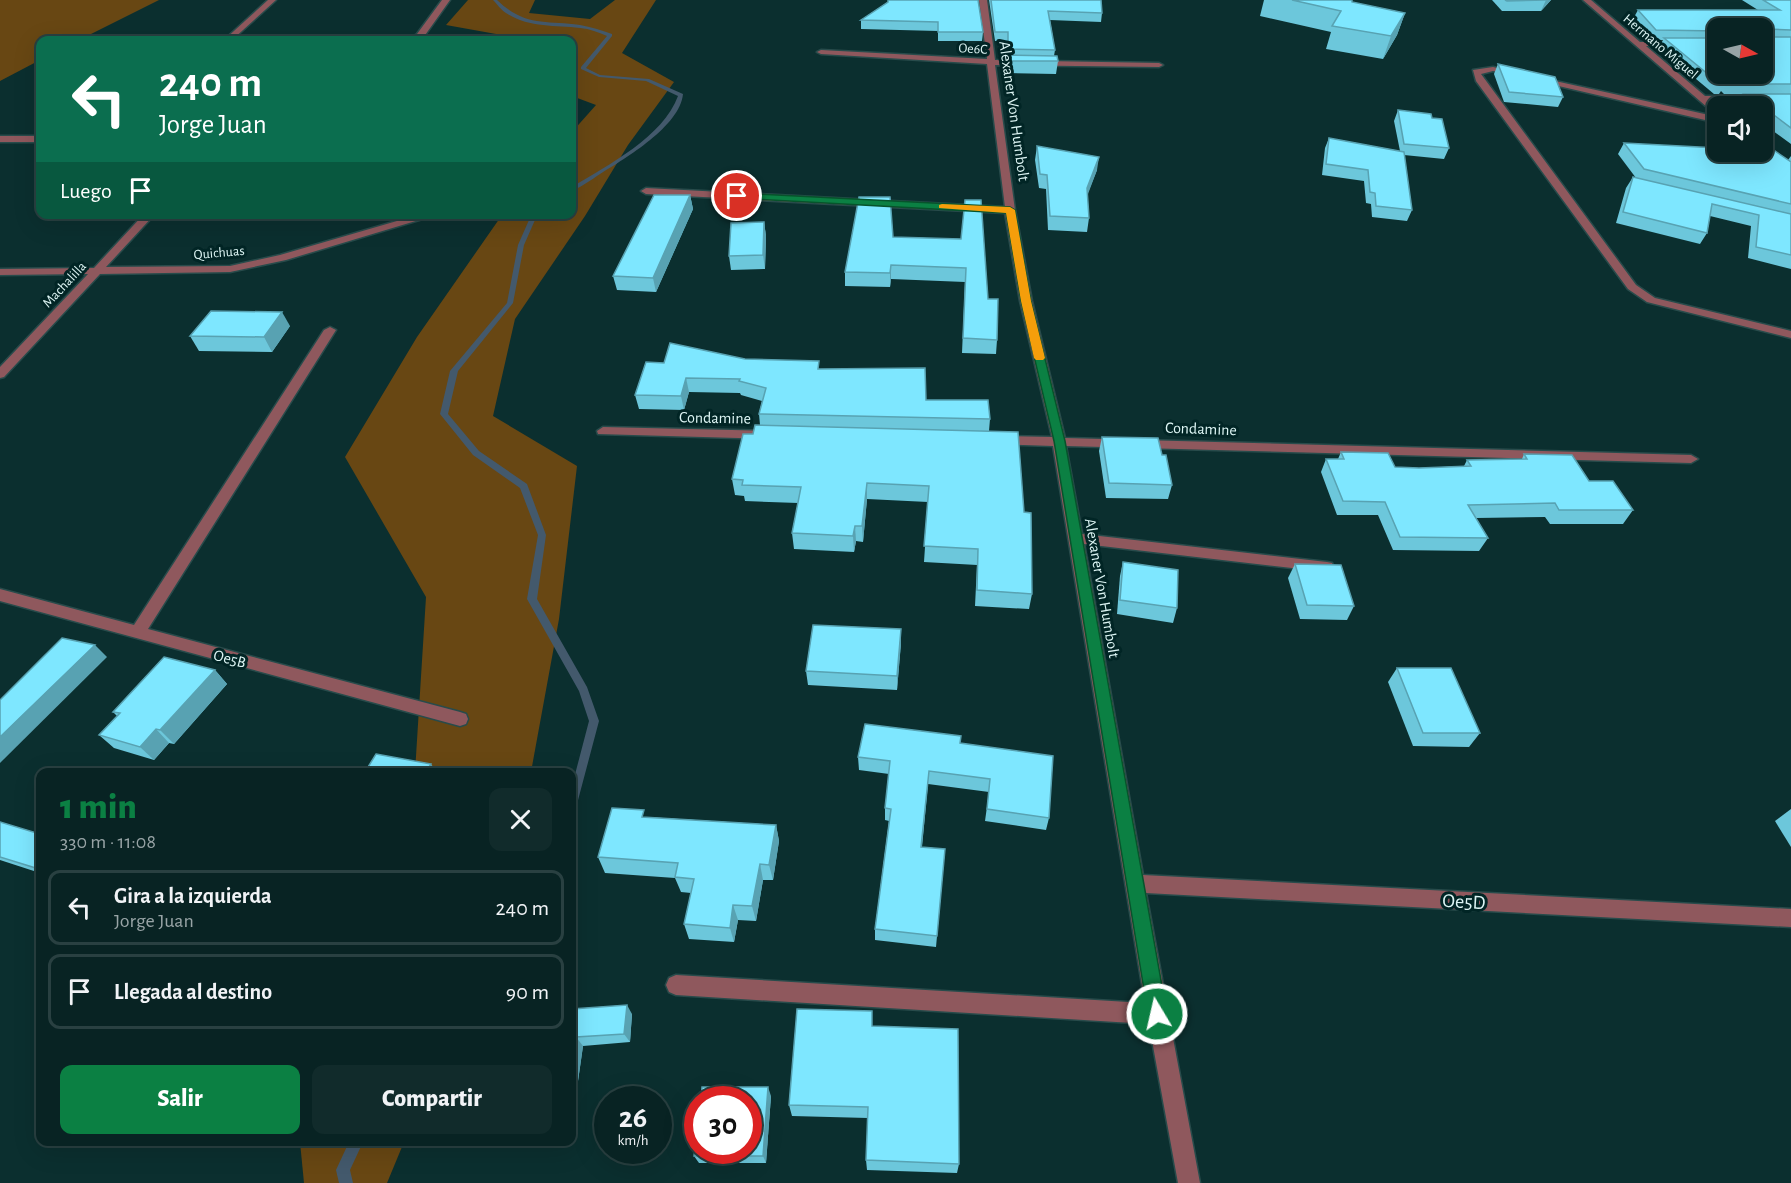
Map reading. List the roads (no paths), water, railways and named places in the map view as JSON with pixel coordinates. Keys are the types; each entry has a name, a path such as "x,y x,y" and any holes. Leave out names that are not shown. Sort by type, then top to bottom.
{"street":[{"path":"232,36 272,0"},
{"path":"420,36 446,0"},
{"name":"Alexaner Von Humbolt","path":"983,0 1010,210 1026,301 1059,441 1157,1014 1189,1183"},
{"name":"Hermano Miguel","path":"1587,0 1707,103"},
{"path":"1637,44 1707,44"},
{"name":"Oe6C","path":"820,52 990,62 1159,65"},
{"path":"1707,118 1493,69 1476,72 1480,81 1632,287 1651,300 1791,335"},
{"path":"1702,99 1791,99"},
{"path":"0,139 36,139"},
{"path":"646,191 1010,210"},
{"name":"Machalilla","path":"0,374 145,219"},
{"name":"Quichuas","path":"0,272 230,269 282,258 417,219"},
{"path":"136,633 330,330"},
{"name":"Condamine","path":"603,431 790,435"},
{"name":"Condamine","path":"989,439 1691,459"},
{"path":"1076,538 1330,567"},
{"name":"Oe5B","path":"0,595 460,719"},
{"name":"Oe5D","path":"1136,884 1791,918"},
{"path":"676,985 1157,1014"}],"waterway":[{"path":"495,0 507,12 520,19 580,26 610,35 583,68 599,76 647,80 681,95 676,108 652,135 576,186"},
{"path":"533,219 521,245 510,303 454,371 444,414 476,453 524,486 542,535 532,599 584,690 594,721 576,789"},
{"path":"346,1183 343,1170 354,1146"}]}
